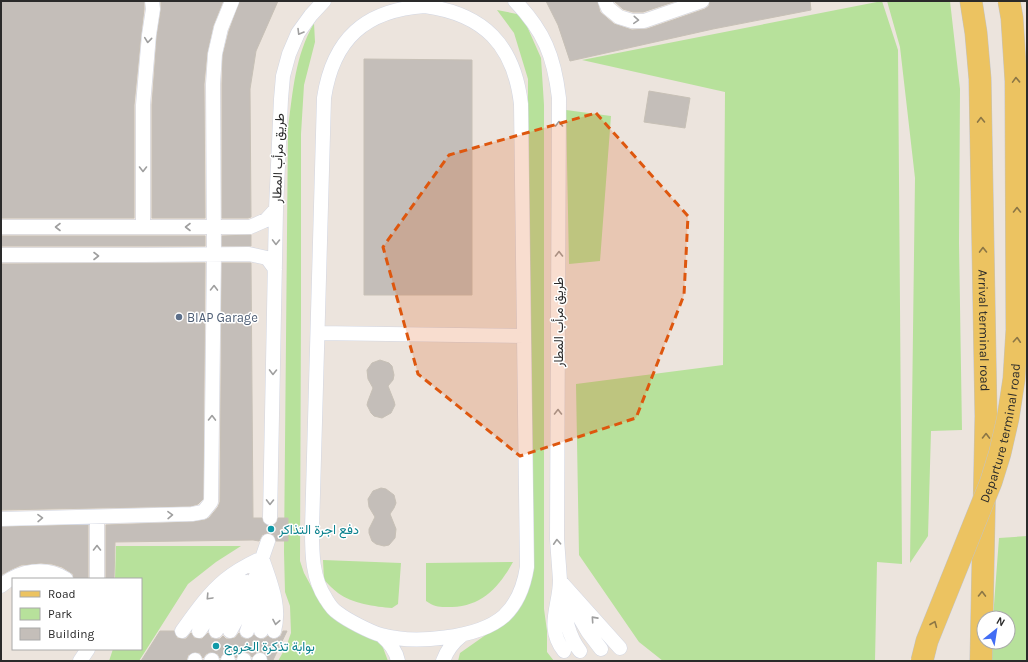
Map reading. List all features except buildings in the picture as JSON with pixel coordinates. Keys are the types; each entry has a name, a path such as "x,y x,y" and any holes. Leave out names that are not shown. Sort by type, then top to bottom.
{"main road":[{"name":"Arrival terminal road","path":"971,1 976,33 980,79 986,408 981,661"},
{"name":"Departure terminal road","path":"922,661 927,641 993,475 1002,446 1014,379 1017,330 1016,89 1012,18 1009,1"}],"lane":[{"path":"143,227 144,104 152,1"},
{"path":"1,519 198,514 203,512 211,502 214,255 212,84 215,54 221,28 232,1"},
{"name":"طريق مرأب المطار","path":"270,518 276,209 283,76 289,54 298,34 311,15 324,1"},
{"name":"طريق مرأب المطار","path":"515,1 528,15 541,33 550,54 556,75 559,98 557,539 560,581 556,605 555,635 564,651"},
{"path":"605,1 608,8 619,17 632,21 644,21 702,1"},
{"path":"398,661 394,649 381,635 336,613 318,585 314,569 312,529 324,98 327,80 333,62 355,32 370,20 388,12 406,7 425,6 444,8 461,14 478,24 492,36 504,51 513,67 519,85 521,104 527,567 519,596 504,616 493,623 461,636 453,642 443,661"},
{"path":"1,227 250,227 266,220 276,209"},
{"path":"1,255 249,254 267,258 275,269"},
{"path":"318,333 524,336"},
{"path":"97,517 97,578"},
{"path":"230,631 248,599 268,541"},
{"path":"182,631 206,600 224,581 242,568 262,558"},
{"path":"199,631 232,585 262,558"},
{"path":"216,631 262,558"},
{"path":"262,558 276,602 277,615 268,631"},
{"path":"247,631 257,603 262,558"},
{"path":"13,578 19,574 39,570 59,574 65,578"},
{"path":"1,586 12,579"},
{"path":"560,581 620,648"},
{"path":"560,581 588,632 601,649"},
{"path":"560,581 566,624 575,645 580,651"},
{"path":"381,635 420,639 461,636"},
{"path":"80,661 89,650"},
{"path":"84,661 90,650"}],"highlighted area":[{"path":"596,113 688,216 684,295 636,418 520,456 418,374 383,247 449,155"}],"green space":[{"path":"882,1 898,50 902,564 877,562 875,661 663,661 639,642 579,555 576,384 723,365 725,92 582,60"},
{"path":"887,1 950,1 960,89 959,243 962,430 931,431 928,536 910,563 915,178 900,47"},
{"path":"497,10 522,15 541,58 544,105 544,609 547,631 547,652 554,661 458,661 460,653 507,620 526,577 528,79 514,33"},
{"path":"314,23 315,42 304,85 301,134 300,561 304,573 317,597 382,645 388,661 278,661 286,647 291,633 290,606 285,592 284,552 288,128 293,87 299,61"},
{"path":"566,110 611,116 600,261 569,264"},
{"path":"1027,536 1027,661 990,661 991,650 1016,650 1016,610 994,610 999,538"},
{"path":"116,546 241,546 216,562 188,584 139,661 109,661 113,650 142,650 142,578 115,578"},
{"path":"323,560 401,563 398,604 392,608 379,607 357,602 343,596 324,580"},
{"path":"513,562 502,579 488,594 481,599 463,606 452,607 435,606 426,601 426,563"}],"place":[{"name":"BIAP Garage","path":"179,317"},
{"name":"دفع اجرة التذاكر","path":"271,529"},
{"name":"بوابة تذكرة الخروج","path":"216,646"}]}
